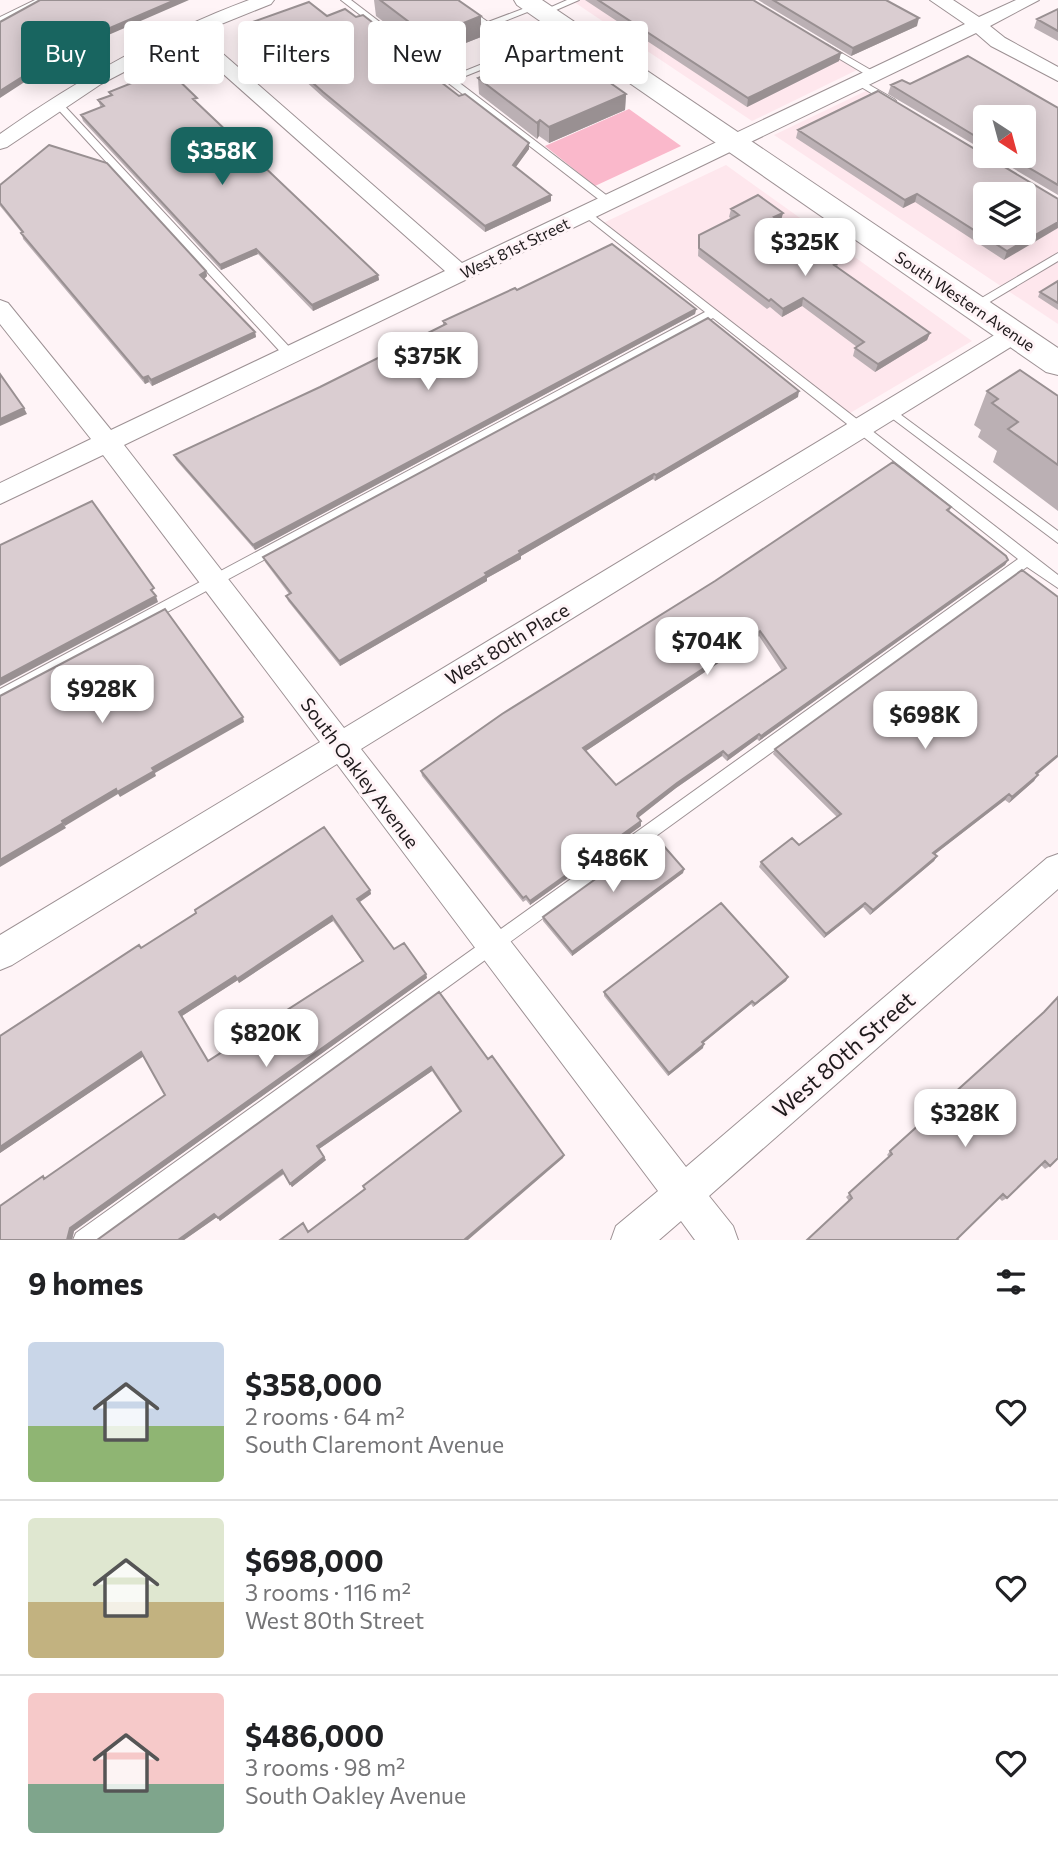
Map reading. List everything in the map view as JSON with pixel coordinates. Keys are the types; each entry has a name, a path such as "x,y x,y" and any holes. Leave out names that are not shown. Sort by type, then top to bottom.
{"main road":[{"name":"South Western Avenue","path":"535,6 557,21"},
{"name":"South Western Avenue","path":"648,84 1058,364"}],"street":[{"path":"213,21 265,0"},
{"path":"939,0 960,11 998,42 1058,75"},
{"name":"West 81st Street","path":"0,494 1030,0"},
{"path":"0,143 57,103 124,63"},
{"path":"224,65 461,274"},
{"name":"South Oakley Avenue","path":"0,308 108,443 719,1240"},
{"name":"West 80th Place","path":"0,954 1014,334"},
{"name":"West 80th Street","path":"630,1240 1058,870"}],"lane":[{"path":"0,21 42,0"},
{"path":"345,0 610,203"},
{"path":"461,7 487,25 535,6 575,0"},
{"path":"817,42 904,110"},
{"path":"57,103 290,355"},
{"path":"587,214 1058,583"},
{"path":"974,306 1058,256"},
{"path":"0,696 714,313"},
{"path":"889,410 1058,538"},
{"path":"83,1240 1028,559"}],"shaded area":[{"path":"571,0 747,0 861,68 752,121 648,51 648,21 602,21"},
{"path":"870,89 973,151 973,168 1000,168 1023,182 973,182 973,245 1036,245 1036,190 1058,203 1058,324 774,135"},
{"path":"629,109 681,146 595,186 545,146"},
{"path":"726,165 972,341 845,416 601,224"}],"building":[{"path":"40,0 175,0 110,28 110,21 21,21 21,78 0,91 0,22"},
{"path":"380,0 458,0 481,16 466,22 408,21"},
{"path":"598,0 753,0 841,53 748,98 648,33 648,21 630,21"},
{"path":"773,0 886,0 919,18 853,48"},
{"path":"309,2 327,16 345,9 356,17 363,15 371,21 368,21 368,84 443,84 459,96 465,94 529,143 513,165 551,195 485,226 314,84 354,84 354,21 255,21"},
{"path":"1058,9 1058,31 1037,19"},
{"path":"968,56 1058,108 1058,185 1029,168 1036,168 1036,105 973,105 973,135 891,85 902,80 910,84"},
{"path":"129,84 183,84 197,98 193,99 378,275 312,305 256,249 220,265 81,115 104,106 98,100 112,95 109,92"},
{"path":"486,84 612,84 626,94 549,127 540,120 537,123"},
{"path":"878,91 973,148 973,168 1006,168 1030,182 973,182 973,229 917,194 905,200 798,130"},
{"path":"49,145 107,163 206,271 200,275 255,332 151,380 148,376 143,378 21,233 23,232 0,203 0,185"},
{"path":"1036,186 1058,199 1058,222 1036,235"},
{"path":"758,195 783,213 774,217 838,263 834,265 930,333 878,364 855,348 864,342 803,298 783,309 699,248 699,235 739,215 731,209"},
{"path":"612,244 696,309 253,545 174,455 446,324 443,321 515,288 517,290"},
{"path":"998,245 1018,245 1007,251"},
{"path":"1058,281 1058,303 1040,292"},
{"path":"708,318 799,391 519,551 520,553 485,573 487,575 339,661 286,596 291,593 263,557"},
{"path":"1020,370 1058,396 1058,465 1008,429 1018,422 992,403 998,399 987,391"},
{"path":"0,374 24,408 0,419"},
{"path":"893,462 951,507 947,510 1008,560 761,736 759,734 728,756 723,751 677,783 638,813 641,821 530,901 526,896 523,898 421,771 502,714 715,581","holes":["760,631 786,668 616,785 583,748"]},
{"path":"92,501 154,588 151,590 156,596 0,679 0,545"},
{"path":"1022,570 1058,597 1058,755 1012,797 1009,794 933,853 937,856 873,910 865,903 826,934 761,862 792,838 799,845 841,814 775,749"},
{"path":"165,609 243,717 152,768 154,771 117,792 116,789 0,860 0,696"},
{"path":"324,827 370,890 357,899 394,949 404,943 426,974 70,1228 67,1240 0,1240 0,1206 43,1176 44,1179 165,1095 141,1052 0,1147 0,1036 139,945 141,948 196,913 195,910","holes":["332,916 363,961 208,1061 179,1012 235,976 237,979"]},
{"path":"655,836 684,869 572,952 543,917"},
{"path":"721,903 788,977 755,1004 752,1001 669,1073 604,992"},
{"path":"439,992 488,1059 492,1056 564,1155 464,1240 280,1240 303,1223 308,1232 461,1111 431,1067 317,1146 324,1157 290,1184 282,1170 218,1218 214,1214 178,1240 97,1240"},
{"path":"1058,997 1058,1158 1050,1166 1045,1161 1007,1198 1003,1194 958,1240 807,1240 852,1198 849,1193 892,1154 890,1151"}]}
